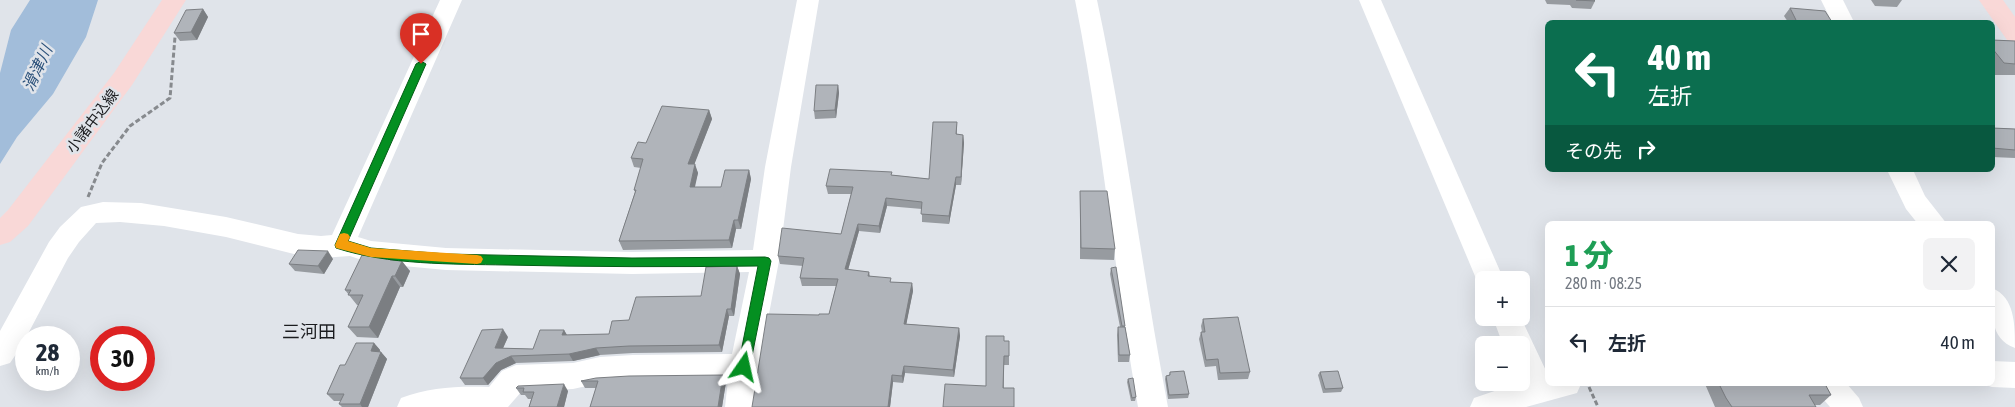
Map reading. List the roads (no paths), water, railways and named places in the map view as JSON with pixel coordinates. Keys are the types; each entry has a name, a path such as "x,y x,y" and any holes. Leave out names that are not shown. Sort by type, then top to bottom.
{"main road":[{"name":"小諸中込線","path":"0,234 18,218 123,79 174,0"},
{"path":"1990,0 2015,34"}],"street":[{"path":"341,245 451,0"},
{"path":"740,407 744,367 765,261 778,167 808,0"},
{"path":"1086,0 1103,86 1143,353 1154,407"},
{"path":"1370,0 1486,271"},
{"path":"1832,0 1842,20"},
{"path":"1901,172 1915,202 1931,221"},
{"path":"0,354 23,320 68,237 88,215 98,212 156,216 226,227 279,241 320,248 350,245 371,252 446,259 632,263 765,261"},
{"path":"1995,304 2015,336"},
{"path":"1530,362 1545,379"},
{"path":"412,407 452,399 493,400 499,398 509,383 516,378 573,376 600,370 633,368 744,367"},
{"path":"1995,374 2015,375"},
{"path":"1831,386 1848,407"},
{"path":"1485,407 1552,387"}],"water":[{"name":"滑津川","path":"30,0 98,0 86,37 53,94 17,137 0,164 0,73 11,30"}],"district":[{"name":"三河田","path":"309,331"}]}
